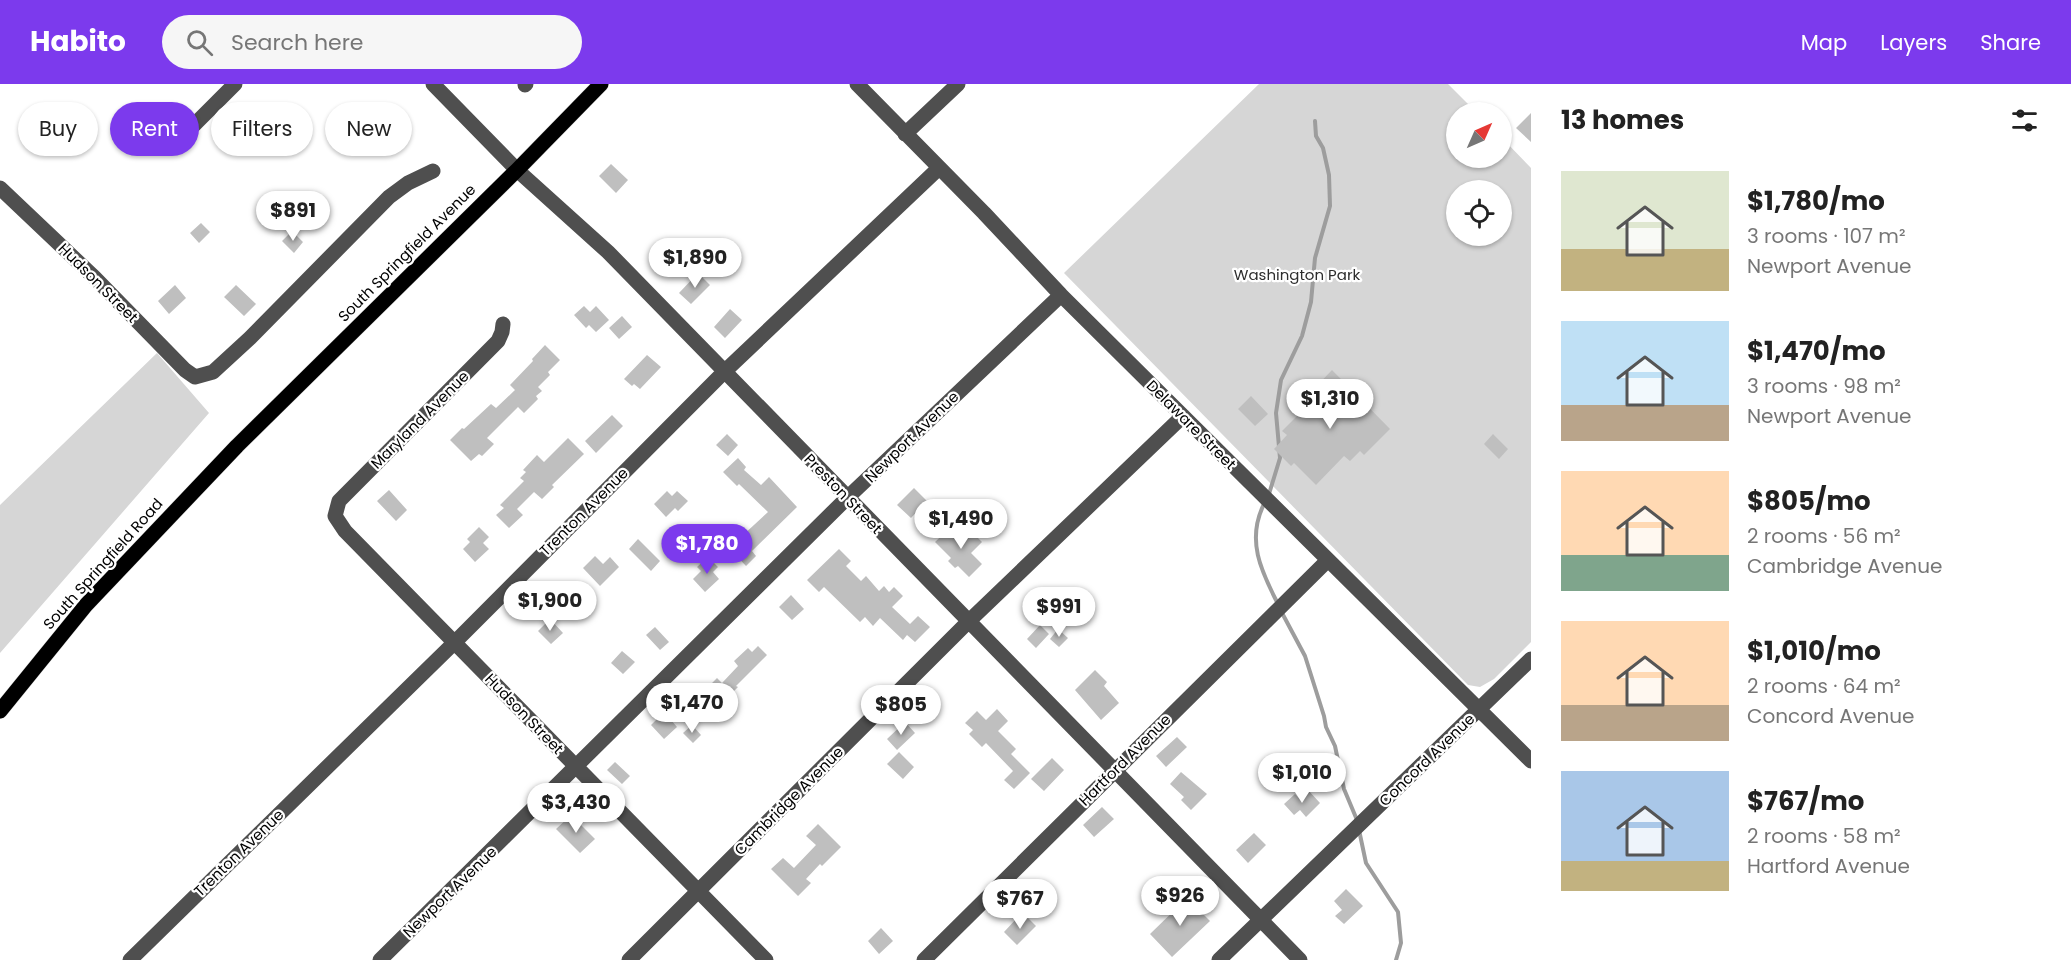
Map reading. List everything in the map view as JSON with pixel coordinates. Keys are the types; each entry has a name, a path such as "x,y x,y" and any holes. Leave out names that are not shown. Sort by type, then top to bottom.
{"main road":[{"name":"South Springfield Avenue","path":"237,446 601,84"},
{"name":"South Springfield Road","path":"0,711 86,605 237,446"}],"street":[{"path":"199,120 235,84"},
{"name":"Preston Street","path":"433,84 517,170 608,252 1300,960"},
{"name":"Delaware Street","path":"857,84 1060,295 1531,760"},
{"path":"905,134 958,84"},
{"name":"Trenton Avenue","path":"130,960 454,642 724,372 939,168"},
{"name":"Hudson Street","path":"0,188 95,278 185,370 195,377 213,372 250,338 389,197 408,183 433,171"},
{"name":"Newport Avenue","path":"380,960 847,498 1060,295"},
{"name":"Maryland Avenue","path":"335,516 339,501 498,341 503,324"},
{"name":"Cambridge Avenue","path":"628,960 968,622 1183,416"},
{"name":"Hudson Street","path":"335,516 345,531 766,960"},
{"name":"Hartford Avenue","path":"924,960 1327,561"},
{"name":"Concord Avenue","path":"1220,960 1531,659"}],"green space":[{"name":"Washington Park","path":"1259,84 1448,84 1466,102 1446,102 1446,168 1512,168 1512,148 1531,168 1531,642 1494,679 1480,687 1468,685 1064,273"},
{"path":"157,353 209,413 0,653 0,505"}],"building":[{"path":"1531,113 1531,142 1516,128"},
{"path":"611,164 628,180 616,193 599,176"},
{"path":"201,223 210,232 199,243 190,233"},
{"path":"292,231 303,242 294,253 282,241"},
{"path":"698,273 710,285 691,304 679,293"},
{"path":"175,285 186,298 169,314 158,301"},
{"path":"236,285 256,304 244,316 224,297"},
{"path":"584,306 590,312 596,306 609,320 596,332 589,325 586,328 574,315"},
{"path":"730,309 742,320 725,338 714,327"},
{"path":"622,316 632,327 619,339 609,328"},
{"path":"545,345 560,360 538,387 542,391 536,396 538,399 524,413 518,407 487,438 494,444 482,456 479,454 471,461 450,440 491,404 496,408 515,390 510,385"},
{"path":"647,355 661,367 640,389 624,379"},
{"path":"1332,370 1390,429 1364,455 1360,451 1350,461 1344,456 1316,485 1294,463 1291,466 1274,449 1287,435 1282,431 1311,402 1306,397"},
{"path":"1251,396 1268,414 1255,426 1238,409"},
{"path":"612,415 623,426 596,453 585,441"},
{"path":"727,434 738,445 728,456 716,445"},
{"path":"1493,434 1508,449 1499,459 1484,444"},
{"path":"568,438 584,454 552,485 554,487 542,499 534,492 517,509 523,515 509,528 496,515 504,508 500,505 524,481 520,478 526,472 523,470 537,455 544,462"},
{"path":"738,458 746,467 744,470 761,485 769,477 797,507 752,551 756,556 746,566 729,548 768,512 723,472"},
{"path":"914,488 927,501 911,518 897,505"},
{"path":"389,490 407,510 396,521 377,501"},
{"path":"667,491 672,496 677,491 688,501 678,511 675,508 666,517 654,504"},
{"path":"952,526 963,537 970,530 982,542 971,553 982,564 969,577 958,566 955,568 948,561 951,558 935,542"},
{"path":"479,527 489,537 483,543 489,549 475,562 463,549 470,542 467,539"},
{"path":"638,539 660,561 651,571 629,549"},
{"path":"839,549 851,561 846,566 861,581 866,576 879,591 884,586 889,592 894,587 903,596 892,607 910,624 918,616 930,627 915,642 907,635 903,640 880,618 873,626 865,617 860,622 824,587 819,592 807,580"},
{"path":"595,556 603,564 610,557 619,567 600,586 583,568"},
{"path":"708,557 718,567 713,572 719,579 705,592 693,579 701,571 697,567"},
{"path":"791,595 804,609 792,620 779,607"},
{"path":"550,619 563,633 551,644 538,631"},
{"path":"1040,625 1049,634 1036,648 1027,639"},
{"path":"655,627 669,642 660,650 646,635"},
{"path":"1058,629 1068,638 1059,647 1050,639"},
{"path":"758,646 767,655 727,698 725,696 717,704 703,692 717,678 722,683 738,666 734,661 748,648 752,652"},
{"path":"622,651 635,662 623,674 611,663"},
{"path":"1095,670 1107,682 1104,686 1119,703 1101,720 1075,690"},
{"path":"997,709 1008,721 998,731 1016,749 1011,754 1030,773 1014,789 1004,780 1013,771 986,743 982,747 969,734 973,730 965,723 977,711 986,720"},
{"path":"664,712 677,727 664,739 651,725"},
{"path":"905,722 915,733 897,750 887,739"},
{"path":"692,725 701,735 693,743 683,733"},
{"path":"1177,737 1187,747 1166,767 1156,756"},
{"path":"899,752 914,767 903,779 887,764"},
{"path":"1052,758 1064,770 1044,791 1031,779"},
{"path":"615,762 630,776 622,784 607,770"},
{"path":"1181,772 1207,794 1191,810 1181,800 1184,797 1170,784"},
{"path":"1308,790 1320,803 1306,817 1300,810 1294,815 1284,804 1295,794 1299,798"},
{"path":"1102,807 1114,819 1094,837 1083,825"},
{"path":"571,815 595,839 580,853 556,829"},
{"path":"818,824 841,847 806,879 811,883 798,896 771,869 783,858 794,868 816,845 806,836"},
{"path":"1254,833 1266,845 1248,863 1236,850"},
{"path":"1346,889 1363,906 1344,924 1335,916 1342,910 1334,901"},
{"path":"1187,898 1210,921 1172,957 1150,934"},
{"path":"1017,918 1023,923 1028,918 1036,926 1017,945 1004,932"},
{"path":"881,928 893,941 879,954 868,941"}],"waterway":[{"path":"1269,494 1280,458 1276,413 1281,380 1302,336 1311,302 1315,258 1330,206 1329,175 1323,148 1316,136 1315,121"},
{"path":"1264,504 1256,530 1256,543 1261,567 1278,604"},
{"path":"1281,611 1305,656 1326,727 1335,746 1344,789 1357,820"},
{"path":"1359,830 1366,863 1398,912 1401,943 1396,960"}]}
